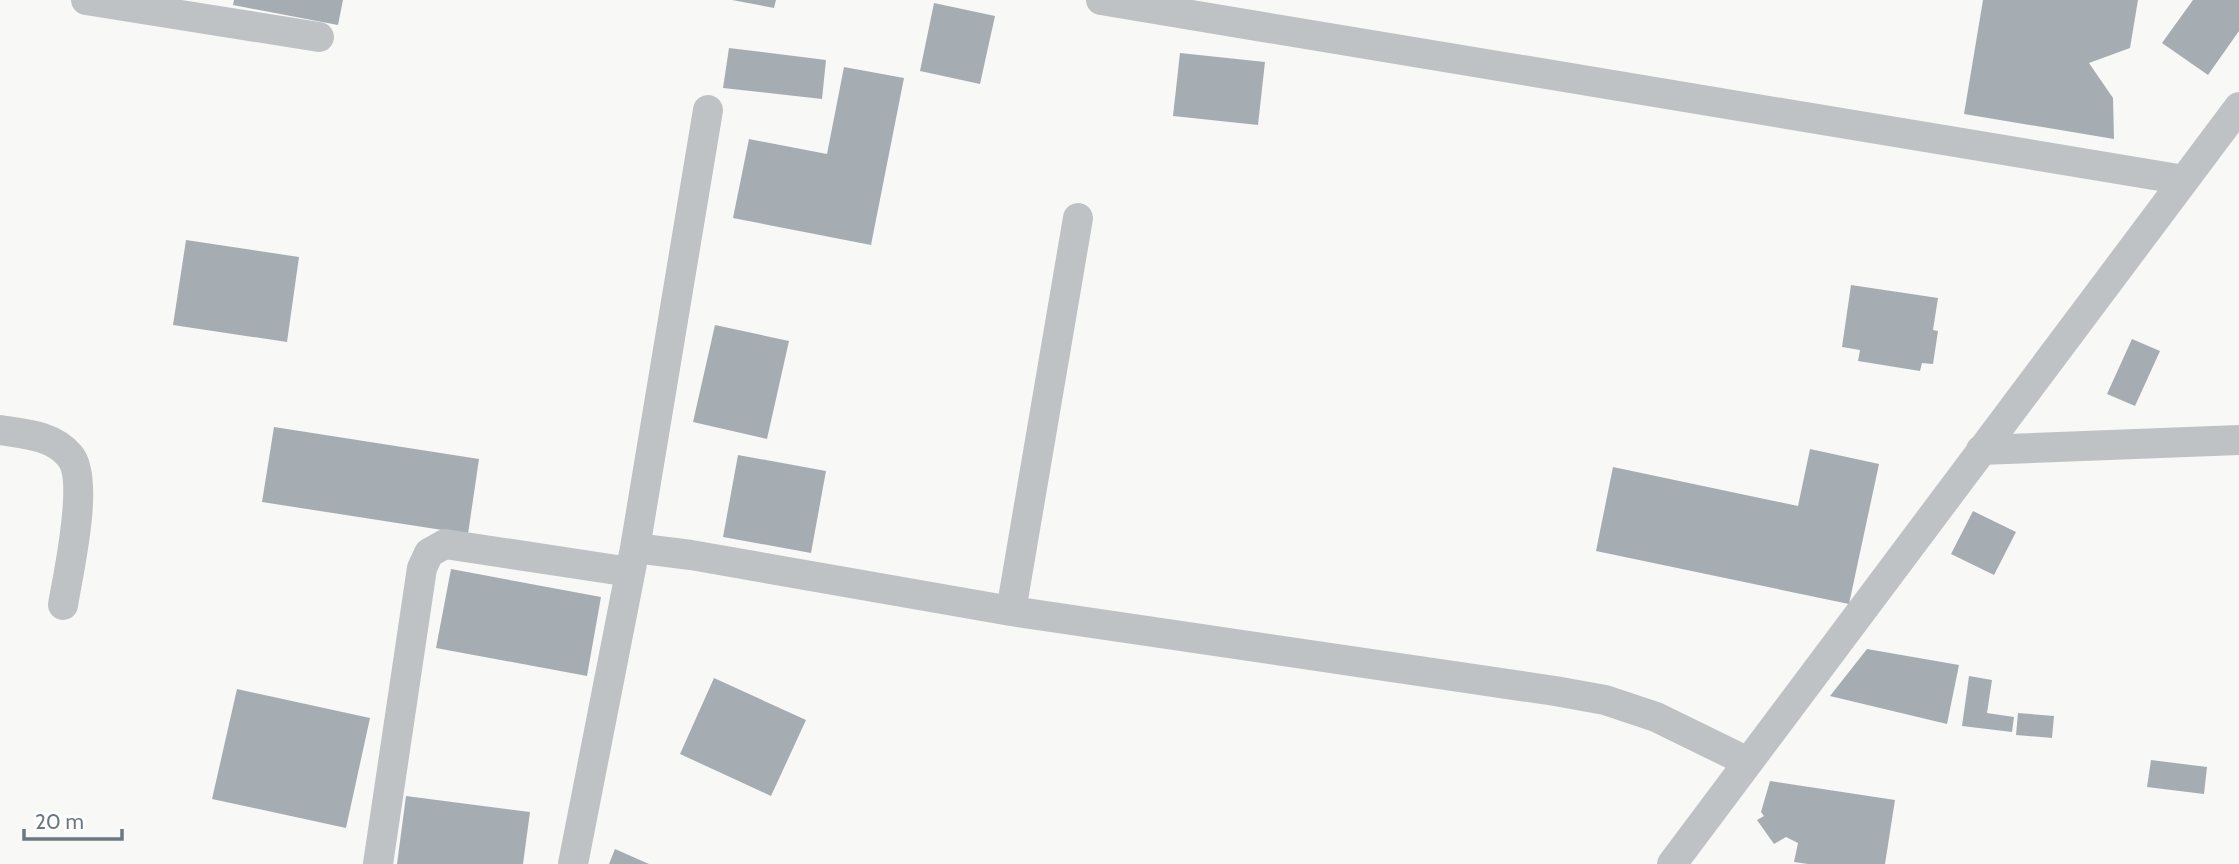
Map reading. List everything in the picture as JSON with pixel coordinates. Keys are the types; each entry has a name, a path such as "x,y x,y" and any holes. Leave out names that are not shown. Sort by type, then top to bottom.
{"street":[{"path":"86,0 319,37"},
{"path":"1101,0 2184,180"},
{"path":"1672,864 2239,107"},
{"path":"573,864 632,560 708,110"},
{"path":"1011,611 1078,218"},
{"path":"0,430 45,438 71,456 79,480 76,524 63,605"},
{"path":"1982,450 2239,440"},
{"path":"378,864 422,568 429,553 446,544 632,560 691,555 1011,611 1555,691 1605,700 1656,717 1748,762"}],"building":[{"path":"234,0 343,0 338,25 233,5"},
{"path":"732,0 776,0 774,8"},
{"path":"1983,0 2138,0 2130,48 2089,63 2113,98 2114,139 1964,114"},
{"path":"2193,0 2239,0 2239,31 2208,75 2162,43"},
{"path":"934,3 995,16 980,84 920,71"},
{"path":"729,48 826,60 822,99 723,88"},
{"path":"1180,53 1265,62 1258,125 1173,116"},
{"path":"844,67 904,78 871,245 733,218 749,139 827,154"},
{"path":"186,240 299,257 287,342 173,325"},
{"path":"1851,285 1938,298 1933,330 1938,331 1933,364 1922,363 1920,371 1858,361 1860,350 1842,347"},
{"path":"715,325 789,341 767,439 693,422"},
{"path":"2132,339 2160,351 2135,406 2107,394"},
{"path":"274,427 479,459 468,534 262,502"},
{"path":"1810,449 1879,464 1849,604 1596,551 1613,467 1798,506"},
{"path":"738,455 826,471 811,553 723,537"},
{"path":"1973,511 2016,532 1994,575 1951,554"},
{"path":"451,569 601,597 587,676 436,648"},
{"path":"1867,649 1959,665 1947,724 1830,696"},
{"path":"1969,676 1992,680 1987,713 2014,717 2012,732 1962,726"},
{"path":"714,678 806,720 771,796 680,754"},
{"path":"237,689 370,718 346,828 212,799"},
{"path":"2018,713 2054,716 2052,738 2016,735"},
{"path":"2151,760 2207,767 2204,794 2147,787"},
{"path":"1770,781 1895,800 1885,864 1794,862 1798,843 1786,837 1774,844 1757,820 1764,816 1761,812"},
{"path":"406,796 530,812 523,864 397,864"},
{"path":"615,849 649,864 609,864"}]}
